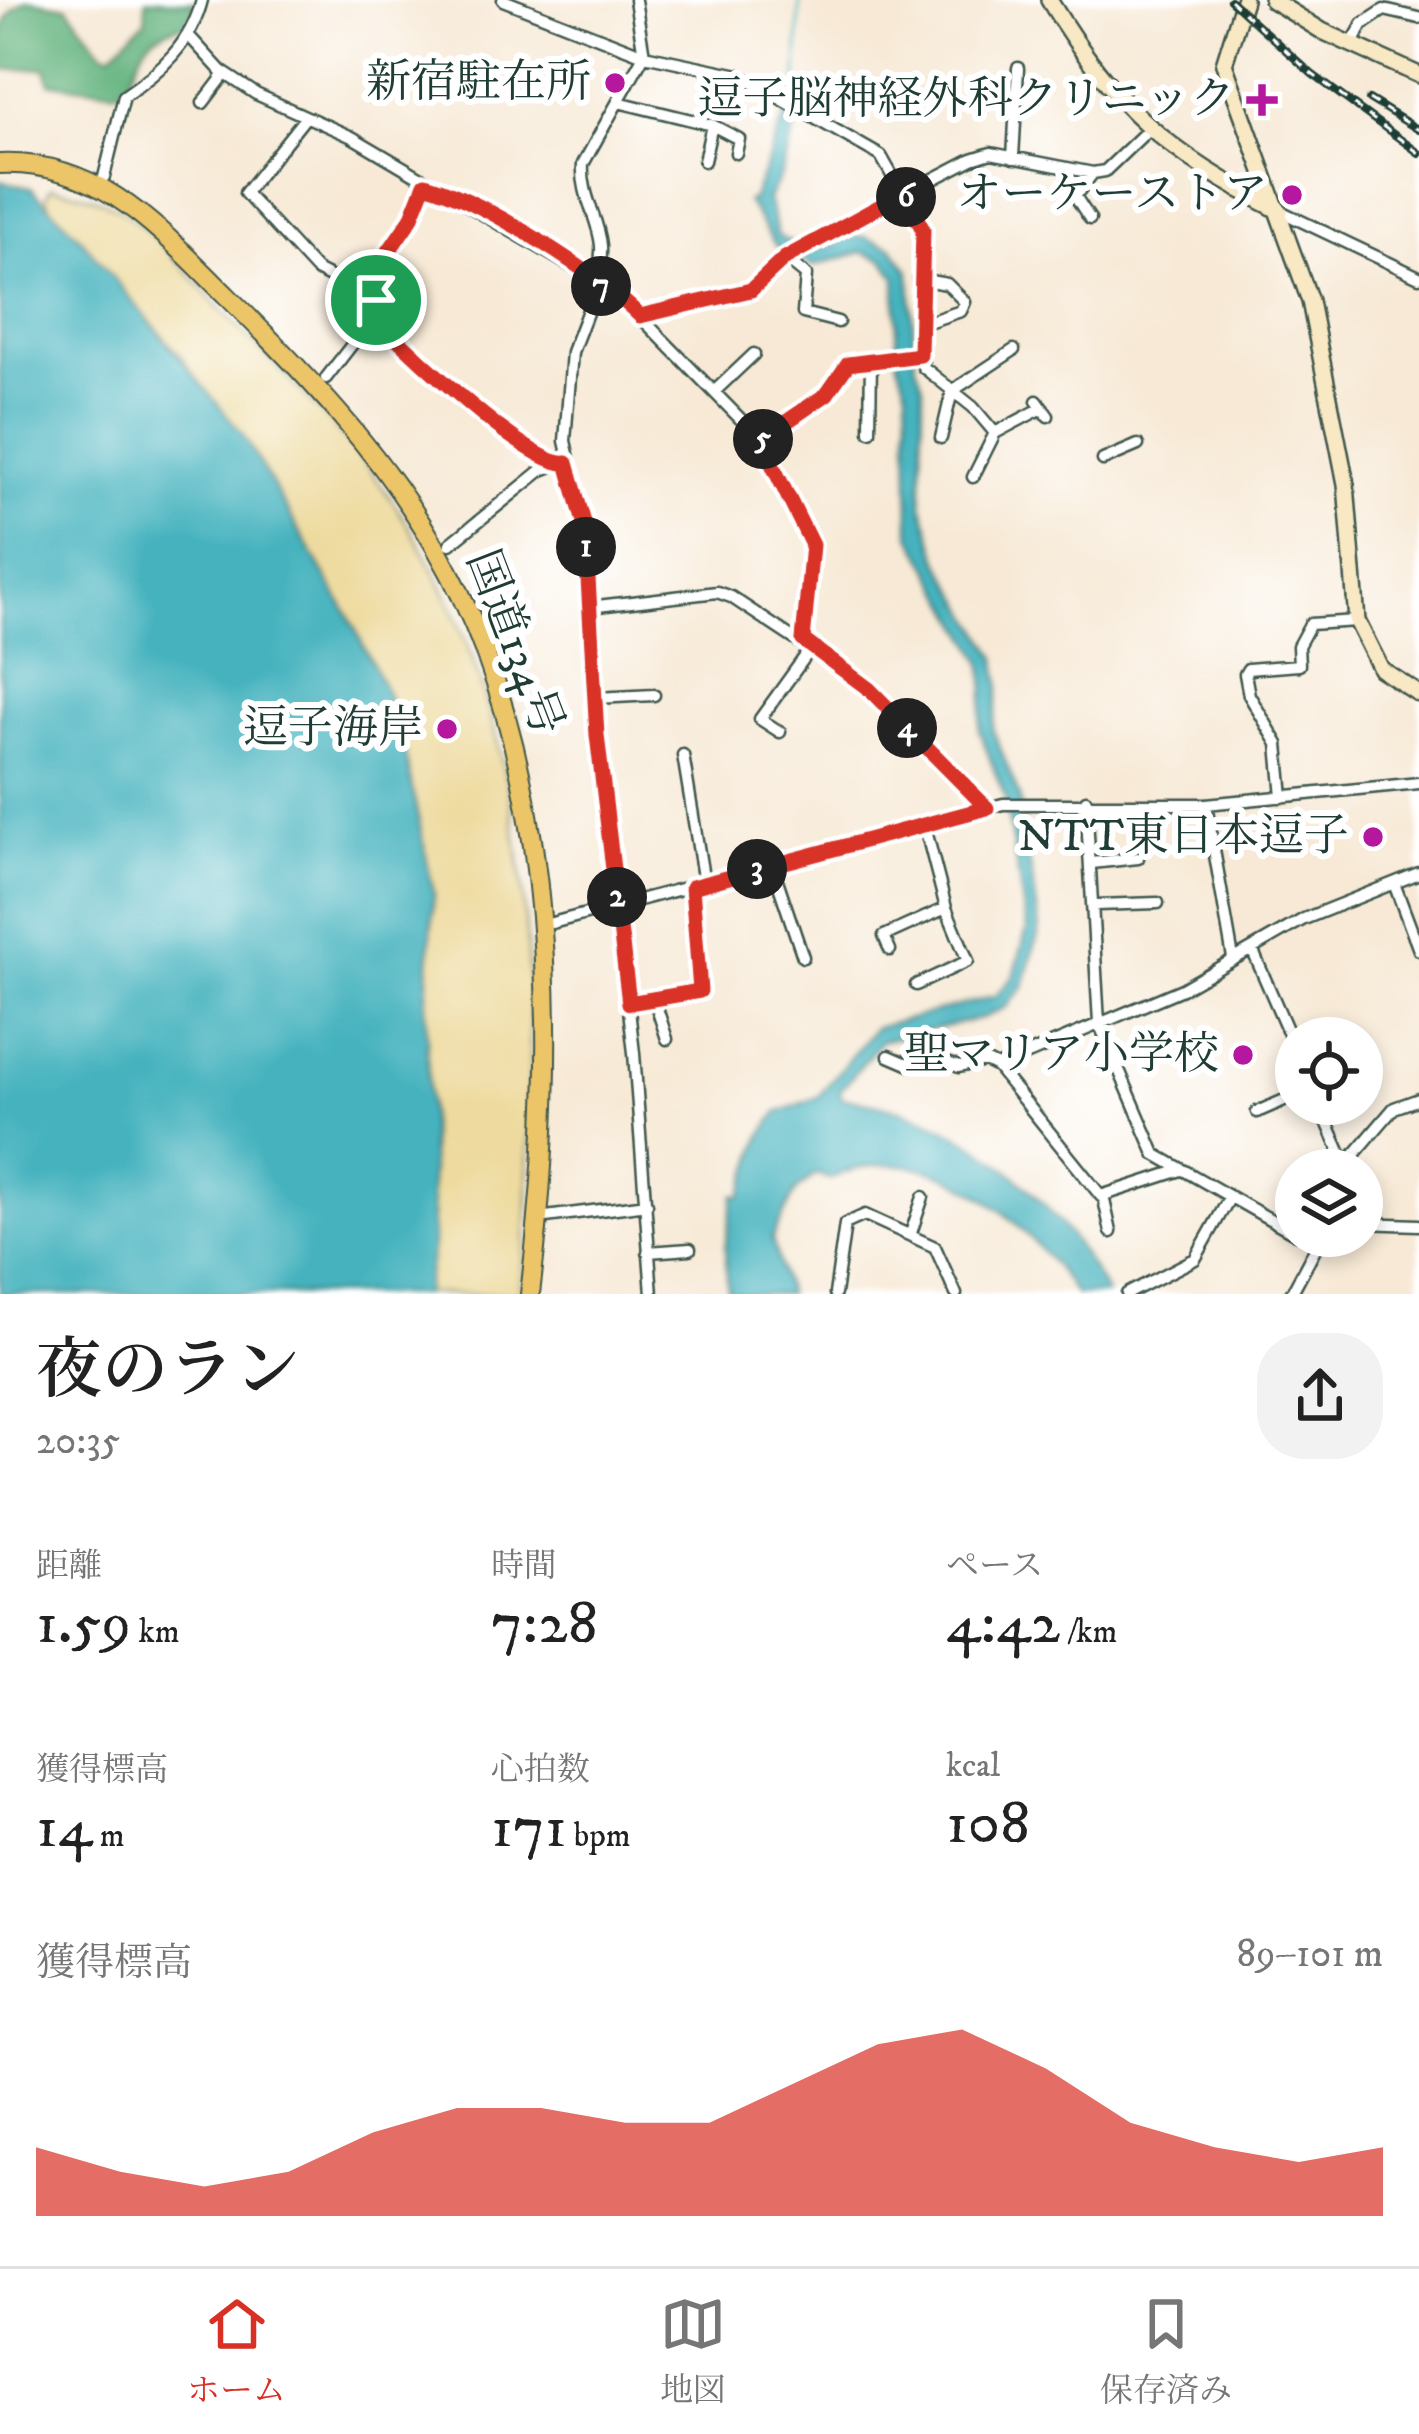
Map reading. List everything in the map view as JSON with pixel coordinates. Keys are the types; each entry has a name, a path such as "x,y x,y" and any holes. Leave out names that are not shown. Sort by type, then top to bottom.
{"highway":[{"name":"国道134号","path":"0,164 58,169 94,182 152,222 326,397 410,506 458,589 508,717 532,836 542,958 538,1218 530,1294"}],"main road":[{"path":"1049,0 1092,66 1149,129 1192,164 1280,211"},
{"path":"1244,0 1224,64 1310,302 1346,484 1357,621 1381,669 1419,694"},
{"path":"1272,0 1351,45 1419,75"}],"street":[{"path":"104,177 124,95 150,78 190,38 202,0"},
{"path":"503,0 644,55 739,75 881,156 923,230 918,279 922,368 995,433"},
{"path":"634,0 644,55 583,164 582,178 605,247 575,338 561,464 585,526 596,698 629,1003 652,1294"},
{"path":"1351,45 1363,23 1384,10 1419,18"},
{"path":"190,38 225,74 305,118 352,137 425,184 478,207 618,294 760,440 812,545 808,643 760,719 780,732"},
{"path":"1013,158 1018,68"},
{"path":"202,103 225,74"},
{"path":"618,103 712,125 740,139 736,153"},
{"path":"305,118 245,193 316,270 376,300"},
{"path":"704,161 712,125"},
{"path":"640,316 751,290 787,257 971,159 991,153 1094,173 1105,171 1149,129"},
{"path":"1090,219 1075,196 1094,173"},
{"path":"326,378 374,316 379,274 425,184"},
{"path":"1280,211 1419,277"},
{"path":"787,257 806,275 803,313 838,322"},
{"path":"379,274 422,293"},
{"path":"918,279 947,284 965,302 961,310 919,325"},
{"path":"374,316 441,381 524,448 561,464"},
{"path":"941,438 952,391 1014,350"},
{"path":"716,391 754,354"},
{"path":"760,440 827,394 848,364 918,355"},
{"path":"870,431 871,358"},
{"path":"973,477 995,433 1042,408"},
{"path":"1103,460 1138,445"},
{"path":"450,544 561,464"},
{"path":"589,607 717,592 808,643 869,689 987,808"},
{"path":"1283,797 1278,744 1249,695 1245,674 1248,669 1299,665 1298,646 1310,624 1357,621"},
{"path":"596,698 654,695"},
{"path":"629,1003 700,991 698,885 683,755"},
{"path":"552,923 1003,804 1086,800 1206,804 1419,783"},
{"path":"1086,800 1100,1023 1155,1154 1275,1222"},
{"path":"1206,804 1233,958"},
{"path":"916,986 968,961 946,908 924,823"},
{"path":"1092,862 1138,858"},
{"path":"772,865 803,957"},
{"path":"998,1067 1181,989 1304,919 1419,873"},
{"path":"1395,886 1419,950"},
{"path":"1096,905 1159,902"},
{"path":"890,950 884,937 946,908"},
{"path":"1252,949 1282,1017"},
{"path":"654,999 667,1040"},
{"path":"889,1056 910,1065 916,1052 944,1064 985,1061 998,1067 1103,1195 1111,1232"},
{"path":"1361,1149 1394,1108 1419,1099"},
{"path":"1257,1112 1275,1104"},
{"path":"1103,1195 1181,1170"},
{"path":"911,1233 923,1197"},
{"path":"1127,1294 1195,1258 1230,1197"},
{"path":"538,1218 646,1204"},
{"path":"835,1294 845,1224 871,1215 935,1247 956,1294"},
{"path":"1383,1223 1419,1226"},
{"path":"648,1252 690,1249"},
{"path":"1291,1294 1309,1257"}],"green space":[{"path":"29,0 67,6 102,51 111,54 145,21 146,0 195,2 190,23 148,42 118,91 50,83 46,68 0,70 7,19"}],"sand":[{"name":"逗子海岸","path":"52,187 106,202 129,216 319,411 393,502 432,568 464,637 506,782 526,934 528,1190 518,1294 425,1294 433,1244 426,1010 434,894 396,715 349,616 284,505 180,355 52,210 46,197"}],"water":[{"path":"787,112 799,114 782,173 768,199 778,236 809,252 840,243 841,237 865,237 892,247 910,272 915,361 923,386 922,504 940,562 997,658 1000,684 993,730 1019,796 1040,928 1024,986 1006,1007 983,1018 881,1041 840,1091 842,1098 926,1119 998,1162 1059,1221 1107,1294 1075,1294 1000,1210 937,1173 903,1165 867,1167 830,1179 816,1174 795,1192 772,1238 787,1294 728,1294 725,1246 734,1195 741,1197 762,1135 777,1113 818,1097 874,1028 996,996 1014,976 1027,929 1005,798 979,730 985,686 982,661 910,533 907,391 897,359 896,278 884,260 862,252 813,266 776,246 747,201 753,198"},
{"path":"0,181 31,188 78,235 241,432 349,616 397,715 434,894 426,1010 433,1244 425,1294 0,1294"}],"waterway":[{"path":"796,98 800,0"}],"tunnel":[{"path":"175,263 196,244"}],"railway":[{"path":"1230,0 1312,74 1419,153"},
{"path":"1369,99 1419,130"}],"place":[{"name":"新宿駐在所","path":"615,83"},
{"name":"逗子脳神経外科クリニック","path":"1262,100"},
{"name":"オーケーストア","path":"1292,195"},
{"name":"逗子海岸","path":"447,729"},
{"name":"NTT東日本逗子","path":"1373,837"},
{"name":"聖マリア小学校","path":"1243,1055"}],"route":[{"path":"425,184 478,207 618,294 640,316 756,288 785,258 844,230 904,193 923,230 918,279 920,355 848,364 827,394 760,440 812,545 803,640 869,689 987,808 692,887 700,991 629,1003 597,735 585,526 574,479 567,463 556,465 524,448 483,410 441,381 374,316 376,300 380,264 411,219 425,184"}]}
